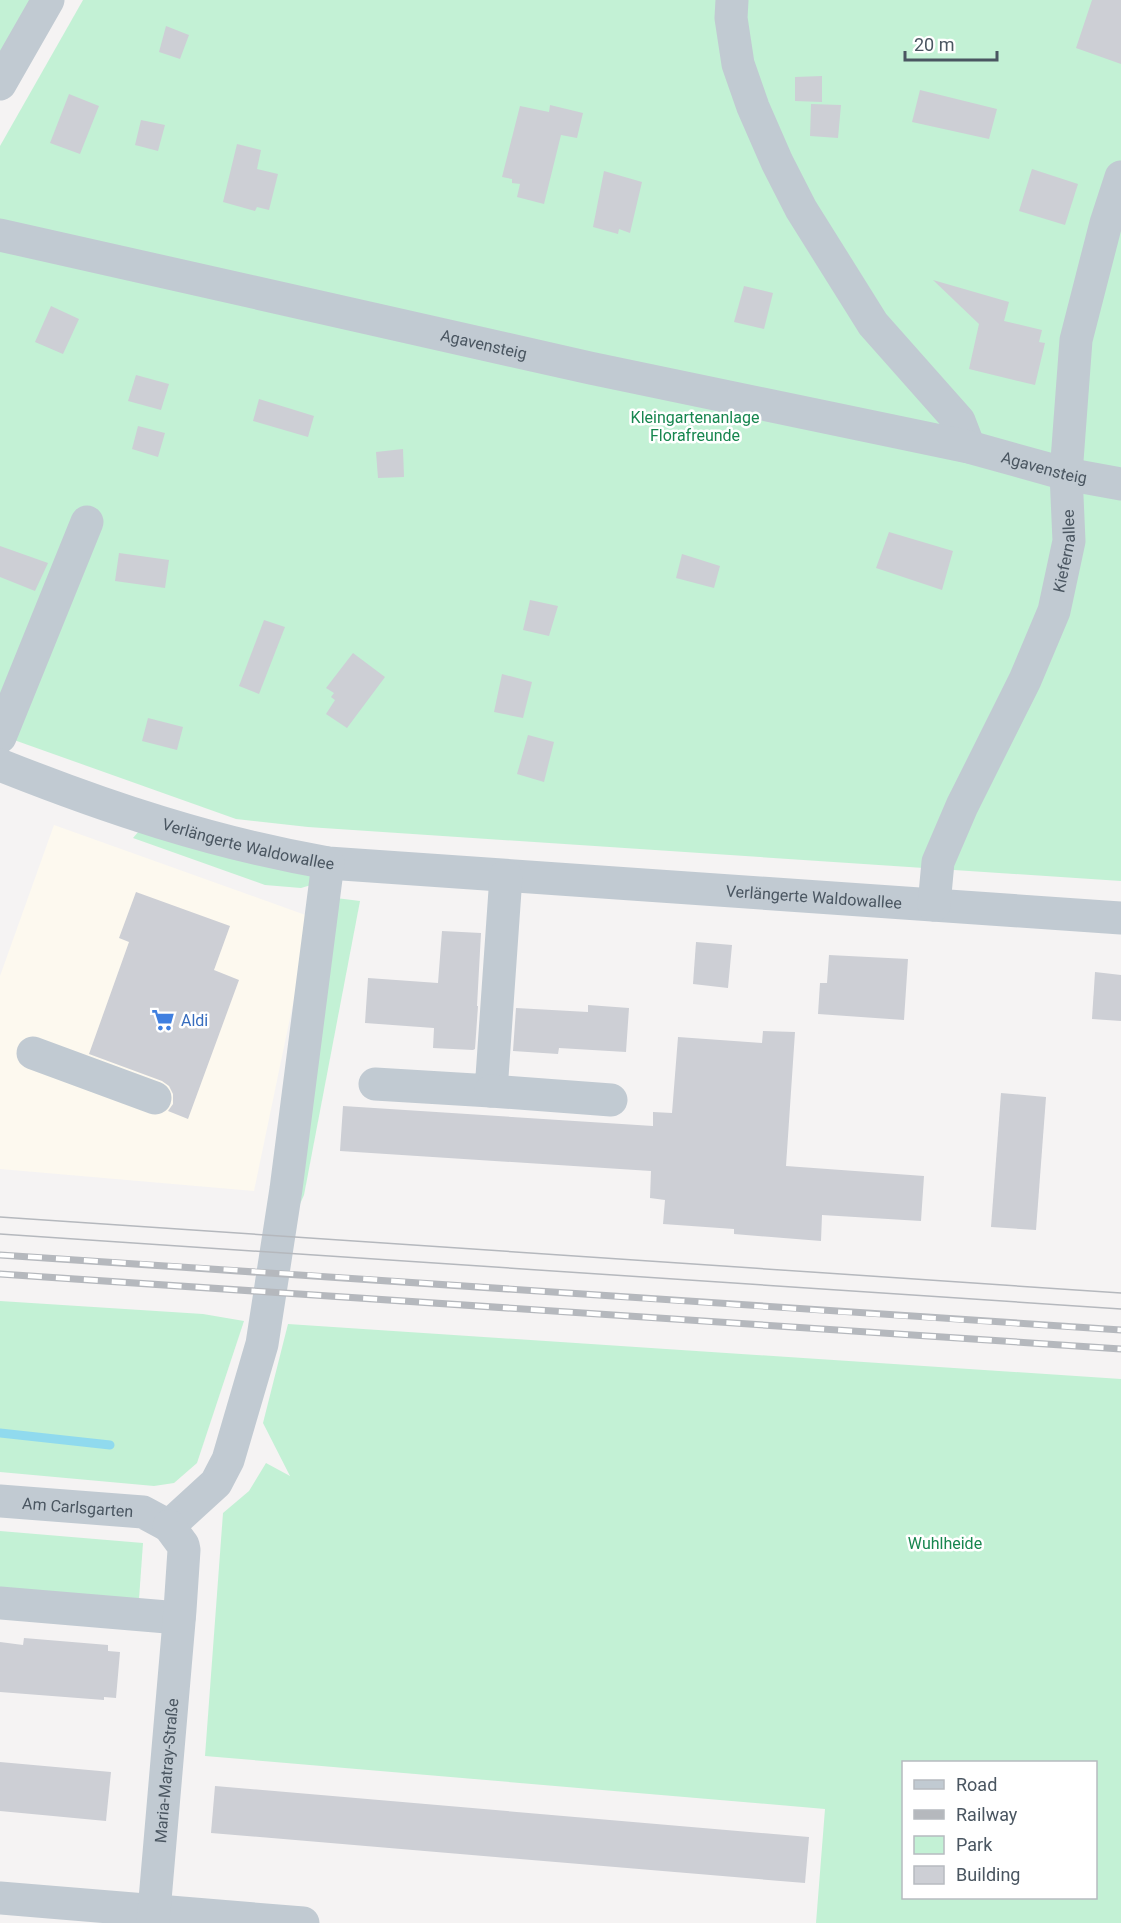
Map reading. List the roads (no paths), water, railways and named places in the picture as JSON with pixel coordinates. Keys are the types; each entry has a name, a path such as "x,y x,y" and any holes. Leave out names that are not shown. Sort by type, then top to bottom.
{"street":[{"path":"732,0 731,18 738,64 753,107 801,209 873,324 959,421 969,447"},
{"path":"0,84 38,3"},
{"name":"Kiefernallee","path":"934,905 938,862 962,806 1025,680 1054,611 1069,541 1066,474 1076,340 1114,224 1121,177"},
{"name":"Agavensteig","path":"0,235 590,368 969,447 1066,474 1121,484"},
{"path":"0,737 87,522"},
{"name":"Verlängerte Waldowallee","path":"0,765 121,811 199,835 277,854 328,863 1121,918"},
{"path":"169,1526 216,1482 228,1460 262,1344 287,1178 328,863"},
{"path":"491,1091 506,876"},
{"path":"33,1053 155,1098"},
{"path":"375,1084 611,1100"},
{"name":"Am Carlsgarten","path":"0,1501 143,1512 169,1526"},
{"name":"Maria-Matray-Straße","path":"154,1917 183,1550 183,1545 169,1526"},
{"path":"0,1603 179,1618"},
{"path":"0,1898 154,1917 303,1923"}],"waterway":[{"path":"0,1433 110,1445"}],"tram line":[{"path":"0,1217 1121,1293"},
{"path":"0,1234 1121,1309"}],"railway":[{"path":"0,1255 1121,1330"},
{"path":"0,1274 1121,1349"}],"place":[{"name":"Aldi","path":"163,1020"}],"park label":[{"name":"Kleingartenanlage Florafreunde","path":"695,426"},
{"name":"Wuhlheide","path":"945,1543"}]}
